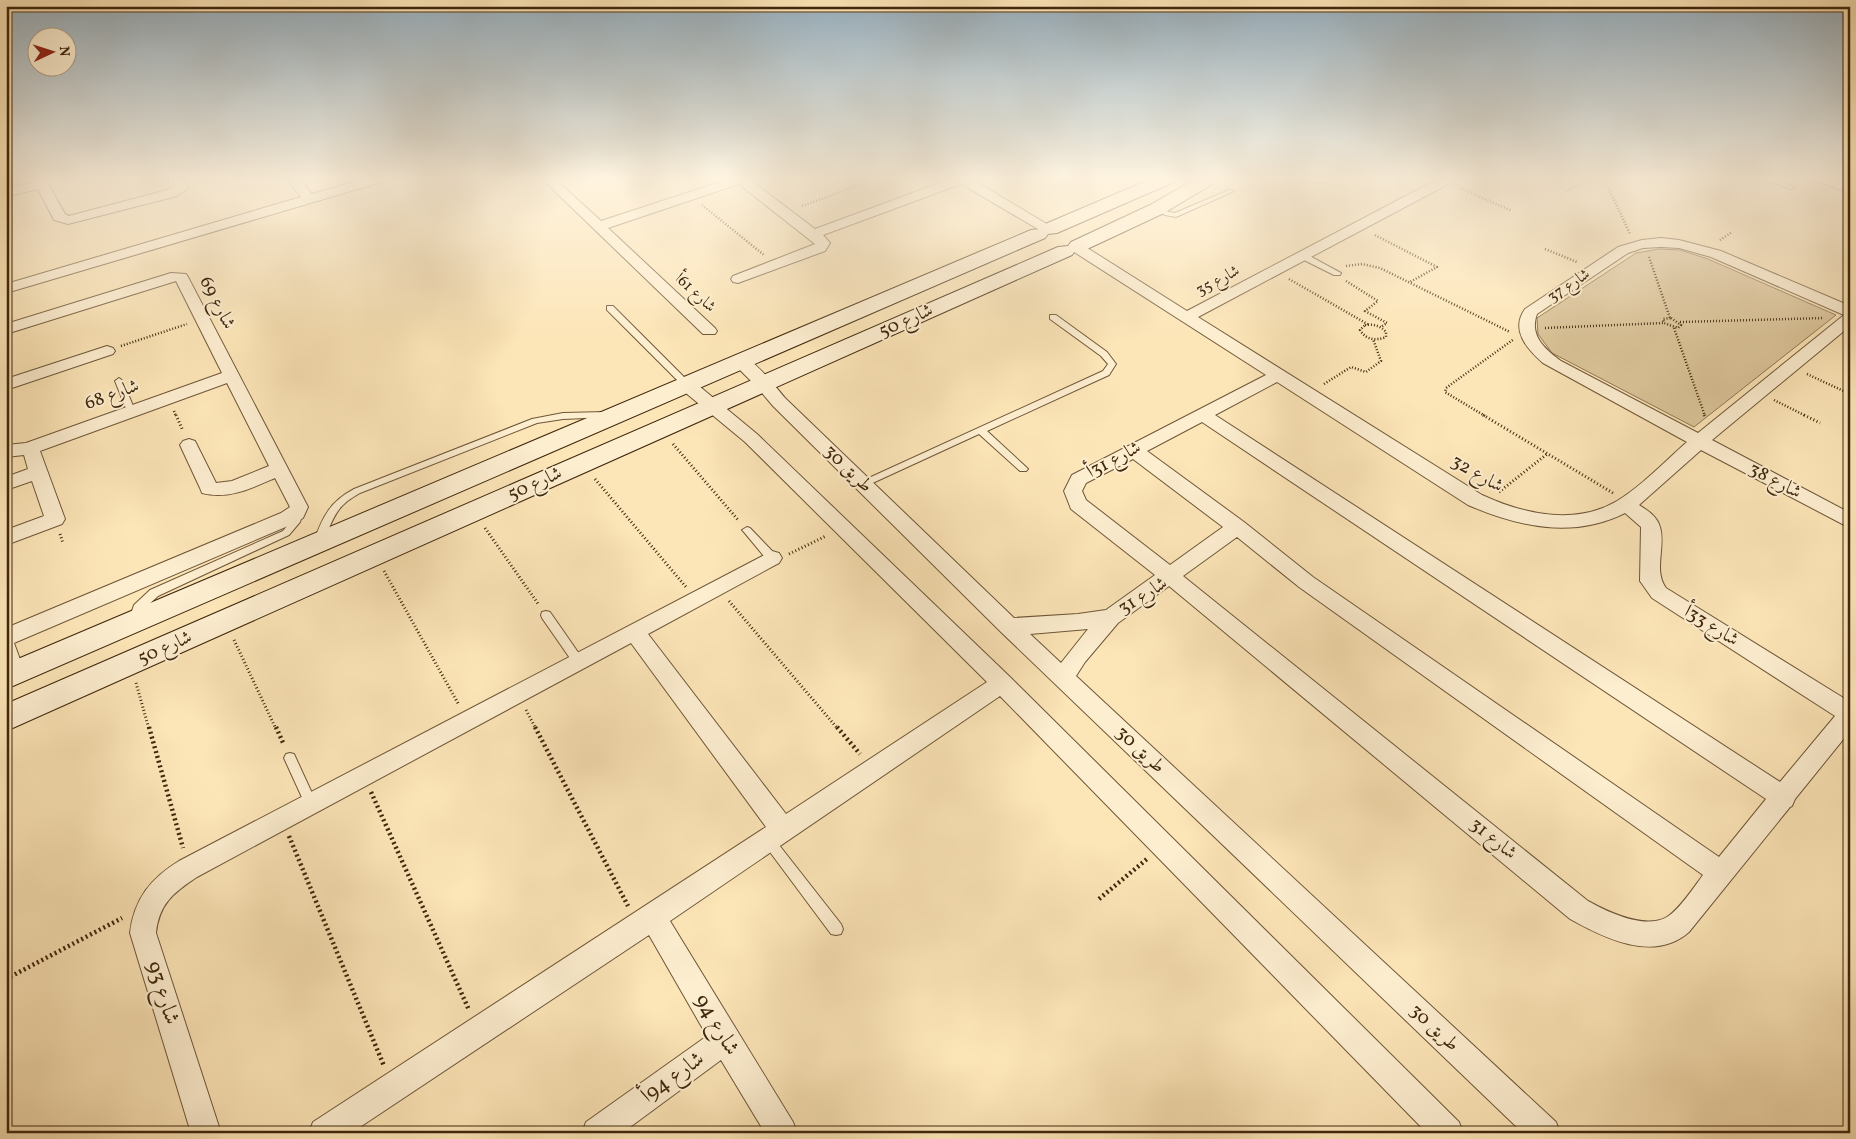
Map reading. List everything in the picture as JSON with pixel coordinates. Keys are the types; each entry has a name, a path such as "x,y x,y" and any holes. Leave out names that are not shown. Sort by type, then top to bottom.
{"street":[{"path":"6,289 200,231"},
{"name":"شارع 61أ","path":"602,231 710,331"},
{"path":"738,279 822,246 822,241 809,231"},
{"path":"813,234 821,231"},
{"name":"شارع 50","path":"10,675 1042,231"},
{"path":"1069,231 1074,233 1079,239 1073,248"},
{"name":"شارع 50","path":"6,718 1109,231"},
{"name":"شارع 35","path":"1187,317 1349,231"},
{"name":"شارع 37","path":"1526,328 1526,320 1530,312 1623,250 1639,244 1674,244 1706,250 1850,312"},
{"name":"شارع 32","path":"1073,248 1187,317 1484,504 1502,512 1534,521 1556,522 1594,518 1628,504 1705,437 1850,318"},
{"name":"شارع 69","path":"6,329 174,276 181,277 299,505 299,510"},
{"path":"1526,328 1532,344 1555,365 1705,437"},
{"path":"6,385 107,351"},
{"name":"طريق 30","path":"740,362 1063,678 1545,1133"},
{"name":"شارع 68","path":"6,451 30,448 232,375"},
{"name":"شارع 31أ","path":"1170,576 1078,504 1074,498 1074,484 1079,479 1133,450 1278,375"},
{"path":"687,385 710,406 751,438 1002,683 1448,1133"},
{"path":"1202,414 1784,798"},
{"name":"شارع 38","path":"1705,437 1850,521"},
{"path":"190,445 209,488 212,490 226,489 280,468"},
{"path":"6,538 55,519 30,448"},
{"path":"1133,450 1237,527 1306,582 1721,873"},
{"path":"6,484 39,472"},
{"name":"شارع 33أ","path":"1628,504 1646,519 1651,527 1650,581 1659,593 1850,714"},
{"path":"6,637 288,518 299,510"},
{"path":"1170,576 1237,527"},
{"name":"شارع 93","path":"206,1133 143,934 143,919 149,904 160,889 188,869 772,558"},
{"name":"شارع 31","path":"1063,678 1077,656 1111,617 1170,576 1580,910 1604,924 1630,933 1654,934 1674,928 1687,915 1784,798 1850,714"},
{"name":"شارع 31","path":"1009,626 1061,624 1111,617"},
{"path":"634,632 776,835"},
{"path":"6,648 10,675"},
{"path":"324,1133 776,835 1002,683"},
{"name":"شارع 94","path":"646,921 725,1040 782,1133"},
{"name":"شارع 94أ","path":"597,1133 725,1040"}],"lane":[{"path":"1303,256 1337,273"},
{"path":"610,308 687,385"},
{"path":"863,484 1106,373 1112,364 1104,354 1053,317"},
{"path":"119,381 132,411"},
{"path":"318,544 332,509 338,502 357,491 535,421 563,416 617,415"},
{"path":"980,430 1023,469"},
{"path":"134,623 134,616 138,608 154,593 286,533 295,522 299,510"},
{"path":"747,530 772,558"},
{"path":"546,615 578,661"},
{"path":"290,758 311,804"},
{"path":"776,835 836,930"}],"path":[{"path":"734,231 776,264"},
{"path":"1368,231 1437,267 1410,282"},
{"path":"1632,231 1670,318"},
{"path":"1545,249 1593,269"},
{"path":"1381,327 1387,323 1365,311 1378,301 1355,288 1337,273 1346,266 1362,264 1380,268 1518,336 1446,388 1445,392 1628,504"},
{"path":"1275,271 1369,324 1381,327 1386,332 1386,337 1373,340 1364,336 1360,330 1369,324"},
{"path":"1664,323 1663,319 1670,318 1680,322 1830,317"},
{"path":"107,351 203,319"},
{"path":"1526,328 1664,323 1674,328 1680,327 1680,322"},
{"path":"1674,328 1705,437"},
{"path":"1309,394 1351,367 1366,372 1381,361 1373,340"},
{"path":"1790,367 1850,394"},
{"path":"1758,393 1820,423"},
{"path":"168,398 190,445"},
{"path":"660,428 747,530"},
{"path":"1484,504 1547,454"},
{"path":"582,463 696,599"},
{"path":"473,511 546,615"},
{"path":"772,558 799,550 842,527"},
{"path":"376,555 467,720"},
{"path":"717,588 874,769"},
{"path":"226,621 290,758"},
{"path":"130,664 188,869"},
{"path":"518,694 646,921"},
{"path":"364,775 478,1032"},
{"path":"282,819 393,1088"},
{"path":"1100,899 1163,846"},
{"path":"6,979 149,904"}],"shaded area":[{"path":"1659,249 1680,250 1708,259 1836,315 1694,427 1552,353 1538,334 1537,318 1636,253"}]}
